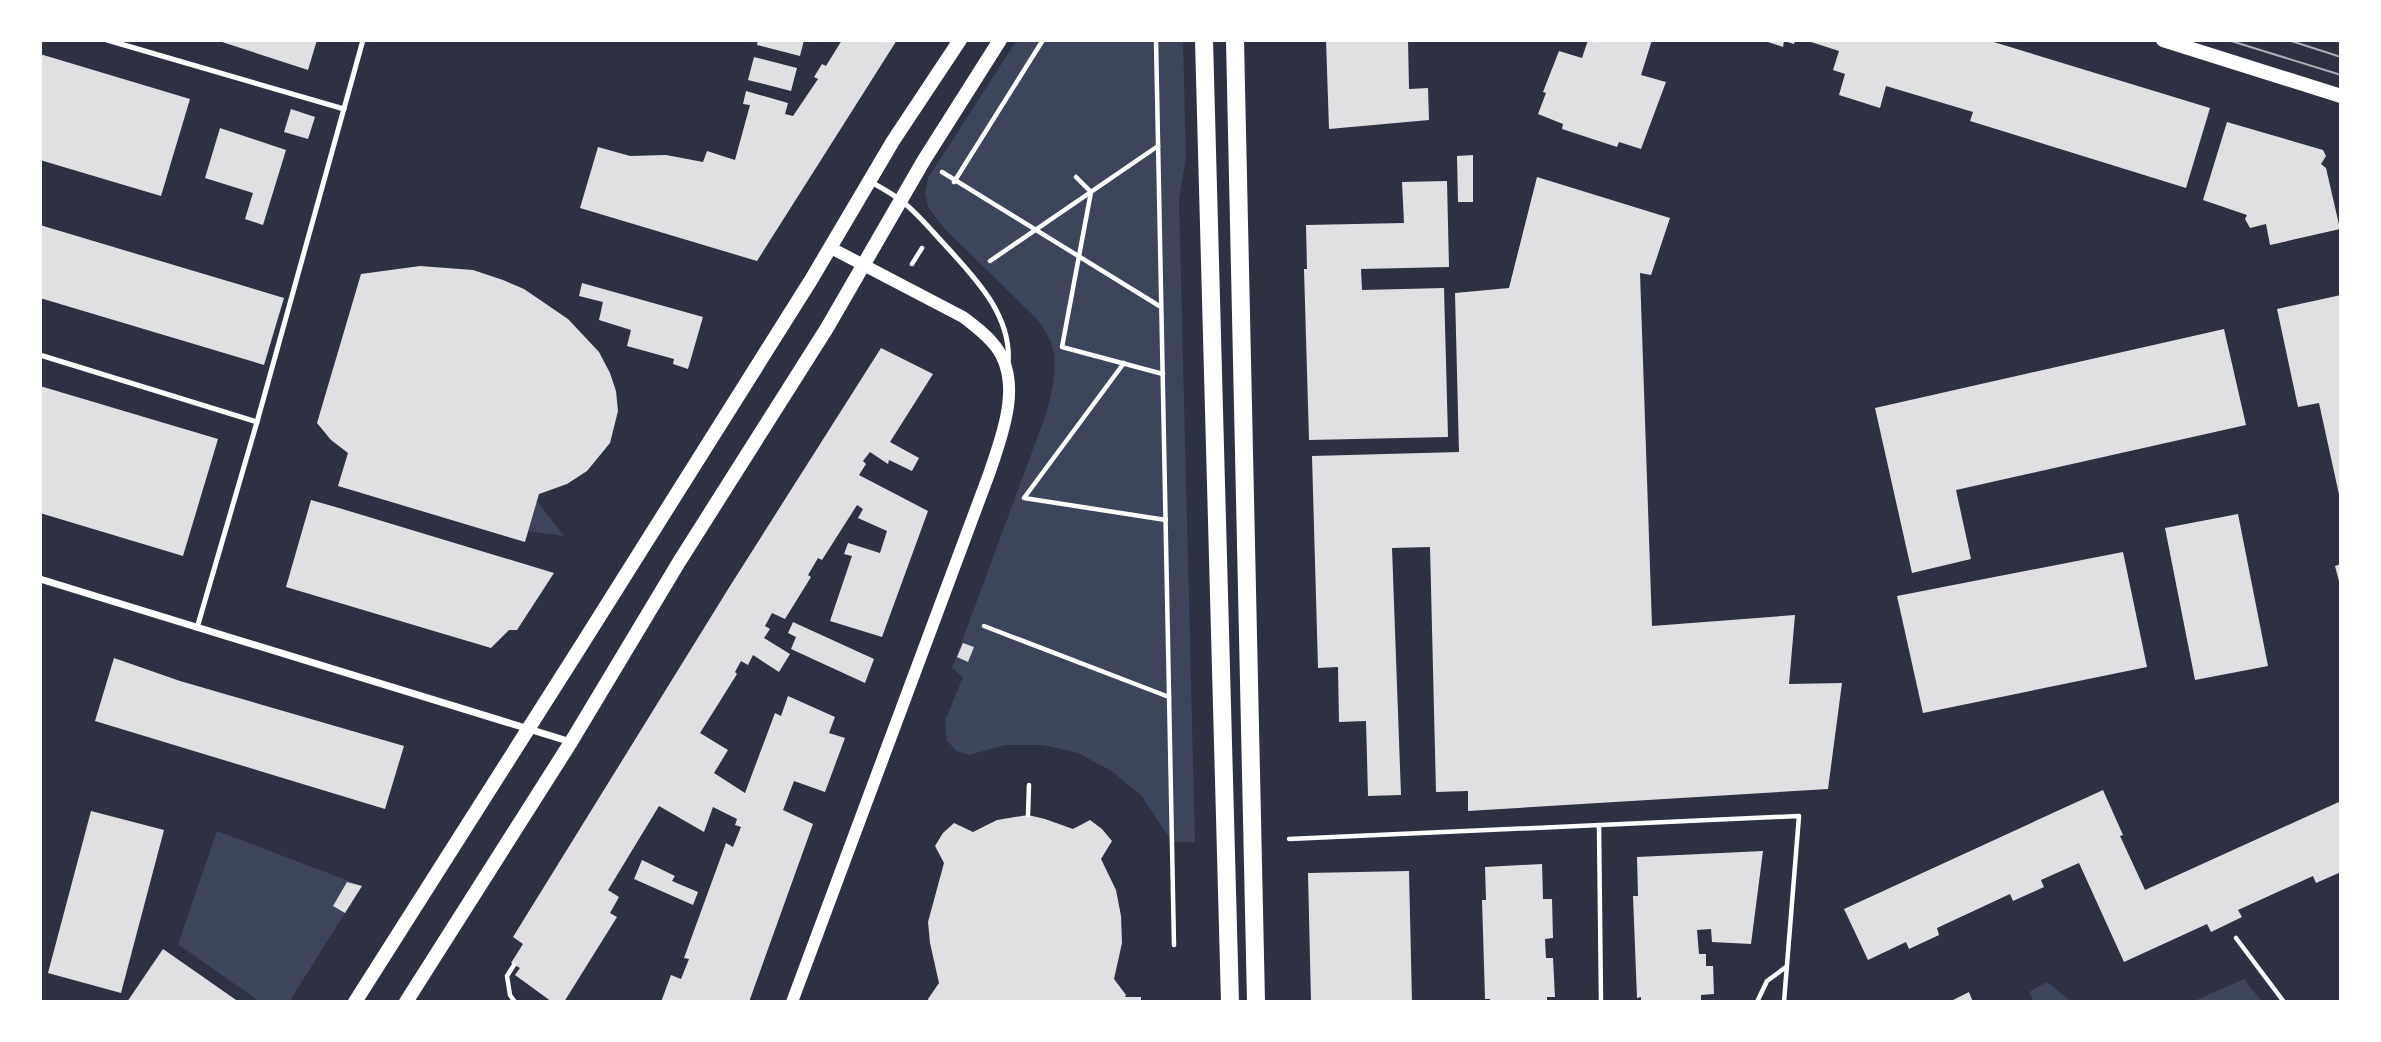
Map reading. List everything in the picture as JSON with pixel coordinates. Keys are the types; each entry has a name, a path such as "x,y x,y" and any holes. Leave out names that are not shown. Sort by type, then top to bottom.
{"main road":[{"path":"355,1002 831,248 893,141 960,40"},
{"path":"406,1002 571,742 1000,40"},
{"path":"1204,40 1230,1002"},
{"path":"1235,40 1256,1002"},
{"path":"2163,40 2341,96"}],"street":[{"path":"792,1002 1001,440 1008,407 1007,375 998,349 983,332 963,317 831,248"},
{"path":"40,579 571,742"}],"lane":[{"path":"107,40 344,109"},
{"path":"197,628 363,40"},
{"path":"870,182 901,200 918,215 979,282 999,316 1010,349 1007,375"},
{"path":"40,355 257,422"}],"path":[{"path":"1043,40 954,182 1162,307"},
{"path":"1156,40 1174,945"},
{"path":"990,261 1158,146"},
{"path":"1076,177 1091,192"},
{"path":"1091,192 1062,347 1163,374"},
{"path":"1124,363 1024,498 1166,520"},
{"path":"984,626 1169,697"},
{"path":"1028,816 1029,785"},
{"path":"1289,839 1799,816 1784,1002"},
{"path":"1599,825 1601,1002"},
{"path":"2236,938 2284,1002"},
{"path":"514,965 507,976 510,995 515,1002"},
{"path":"1757,1002 1767,981 1786,967"}],"shaded area":[{"path":"1017,40 1183,40 1186,158 1179,199 1195,842 1172,842 1141,795 1110,770 1078,753 1043,745 1005,745 969,755 957,751 947,741 945,721 963,677 952,668 1045,417 1055,364 1050,341 1037,319 943,227 928,207 925,193 928,178"},
{"path":"537,501 564,536 528,531"},
{"path":"217,831 362,886 289,1002 260,1002 178,944"},
{"path":"2244,979 2262,1002 2192,1002"},
{"path":"2047,982 2072,1002 2034,1002 2029,992"}],"building":[{"path":"216,40 317,40 308,70"},
{"path":"758,40 804,40 800,56 757,45"},
{"path":"842,40 897,40 757,261 580,208 598,147 630,156 666,155 703,162 707,151 735,160 750,105 743,104 746,91 788,103 785,114 793,116 818,79 814,77 822,64 826,66"},
{"path":"1326,40 1408,40 1409,89 1428,88 1429,120 1329,129"},
{"path":"1588,40 1652,40 1641,75 1666,82 1641,149 1619,142 1617,147 1562,129 1563,124 1538,114 1546,93 1543,92 1559,51 1582,58"},
{"path":"1762,40 1795,40 1794,44 1784,41 1783,47"},
{"path":"1805,40 1987,40 2210,108 2186,188 1970,121 1973,112 1886,86 1880,108 1839,95 1845,74 1833,70 1839,51"},
{"path":"40,54 190,99 161,196 40,160"},
{"path":"754,57 797,68 791,91 748,80"},
{"path":"291,109 315,117 308,139 284,132"},
{"path":"2227,122 2323,150 2326,156 2321,164 2326,168 2340,229 2270,245 2266,224 2250,228 2245,219 2247,215 2203,200"},
{"path":"220,128 286,150 263,225 245,219 253,193 205,178"},
{"path":"1473,155 1473,202 1458,202 1457,156"},
{"path":"1537,177 1670,218 1651,275 1640,273 1652,626 1795,615 1789,684 1842,683 1828,789 1468,811 1468,791 1436,792 1430,547 1392,548 1401,795 1368,796 1366,721 1339,722 1338,667 1318,668 1312,456 1459,452 1455,293 1509,288"},
{"path":"1447,181 1449,267 1361,269 1362,290 1444,288 1448,437 1309,440 1304,269 1307,269 1306,225 1404,223 1402,182"},
{"path":"40,225 284,298 264,365 40,298"},
{"path":"420,266 473,270 524,289 568,319 599,352 610,373 616,391 618,411 610,443 587,471 567,484 539,494 525,542 338,486 348,453 331,440 317,423 361,274"},
{"path":"582,283 703,317 688,369 673,364 674,359 627,346 631,330 599,320 603,302 579,296"},
{"path":"2341,295 2340,499 2319,403 2298,407 2277,309"},
{"path":"2224,329 2246,425 1956,490 1971,559 1912,573 1875,408"},
{"path":"881,348 933,374 890,442 919,458 912,471 889,460 888,464 870,452 863,461 866,464 859,475 928,511 882,637 830,621 852,556 844,554 848,543 880,553 887,531 858,518 863,509 857,505 822,560 818,558 808,575 811,577 785,619 772,613 765,626 770,629 764,638 790,654 779,672 753,655 748,665 741,661 735,672 737,674 700,733 728,750 714,773 745,793 775,713 781,716 788,696 835,717 829,733 845,738 825,792 794,781 783,810 813,824 749,1002 661,1002 671,975 681,979 689,959 684,958 726,843 733,847 741,827 735,825 737,819 713,807 704,832 659,806 608,890 619,897 610,913 617,917 564,1002 552,1002 515,975 520,968 511,963 523,944 513,937"},
{"path":"40,386 218,439 183,556 40,513"},
{"path":"311,500 554,573 517,630 509,630 491,648 286,587"},
{"path":"2238,514 2268,666 2195,680 2165,528"},
{"path":"2123,552 2147,667 1923,713 1897,596"},
{"path":"2341,564 2341,585 2340,585 2335,566"},
{"path":"793,622 874,659 865,683 791,649 796,637 788,633"},
{"path":"963,643 974,647 968,662 957,657"},
{"path":"114,658 180,681 404,746 385,809 95,721"},
{"path":"2103,790 2123,835 2120,836 2145,890 2341,801 2341,872 2316,883 2313,876 2238,910 2242,917 2211,932 2207,924 2124,962 2079,863 2041,880 2044,887 2013,901 2010,894 1937,928 1939,935 1909,949 1906,942 1868,960 1844,909"},
{"path":"91,811 164,830 121,993 48,973"},
{"path":"1028,815 1073,829 1090,820 1112,841 1101,859 1116,890 1121,916 1122,943 1114,979 1125,997 1141,997 1141,1002 929,1002 928,999 939,983 928,922 944,863 935,846 943,833 954,823 973,832 997,820"},
{"path":"1763,851 1751,944 1712,942 1711,929 1697,930 1699,954 1706,954 1706,966 1713,966 1714,994 1701,995 1701,1002 1641,1002 1641,997 1637,998 1633,896 1638,896 1637,857"},
{"path":"642,860 675,876 672,881 698,892 693,905 634,879"},
{"path":"1542,864 1543,899 1552,899 1553,938 1545,939 1546,958 1553,958 1555,997 1547,997 1547,1002 1490,1002 1490,999 1485,999 1482,900 1486,900 1485,867"},
{"path":"1409,871 1412,1002 1311,1002 1308,873"},
{"path":"347,882 362,886 345,913 333,906"},
{"path":"163,949 239,1002 127,1002"},
{"path":"1969,992 1973,1002 1949,1002"}],"tram line":[{"path":"2228,40 2341,75"},
{"path":"2288,40 2341,57"}]}
